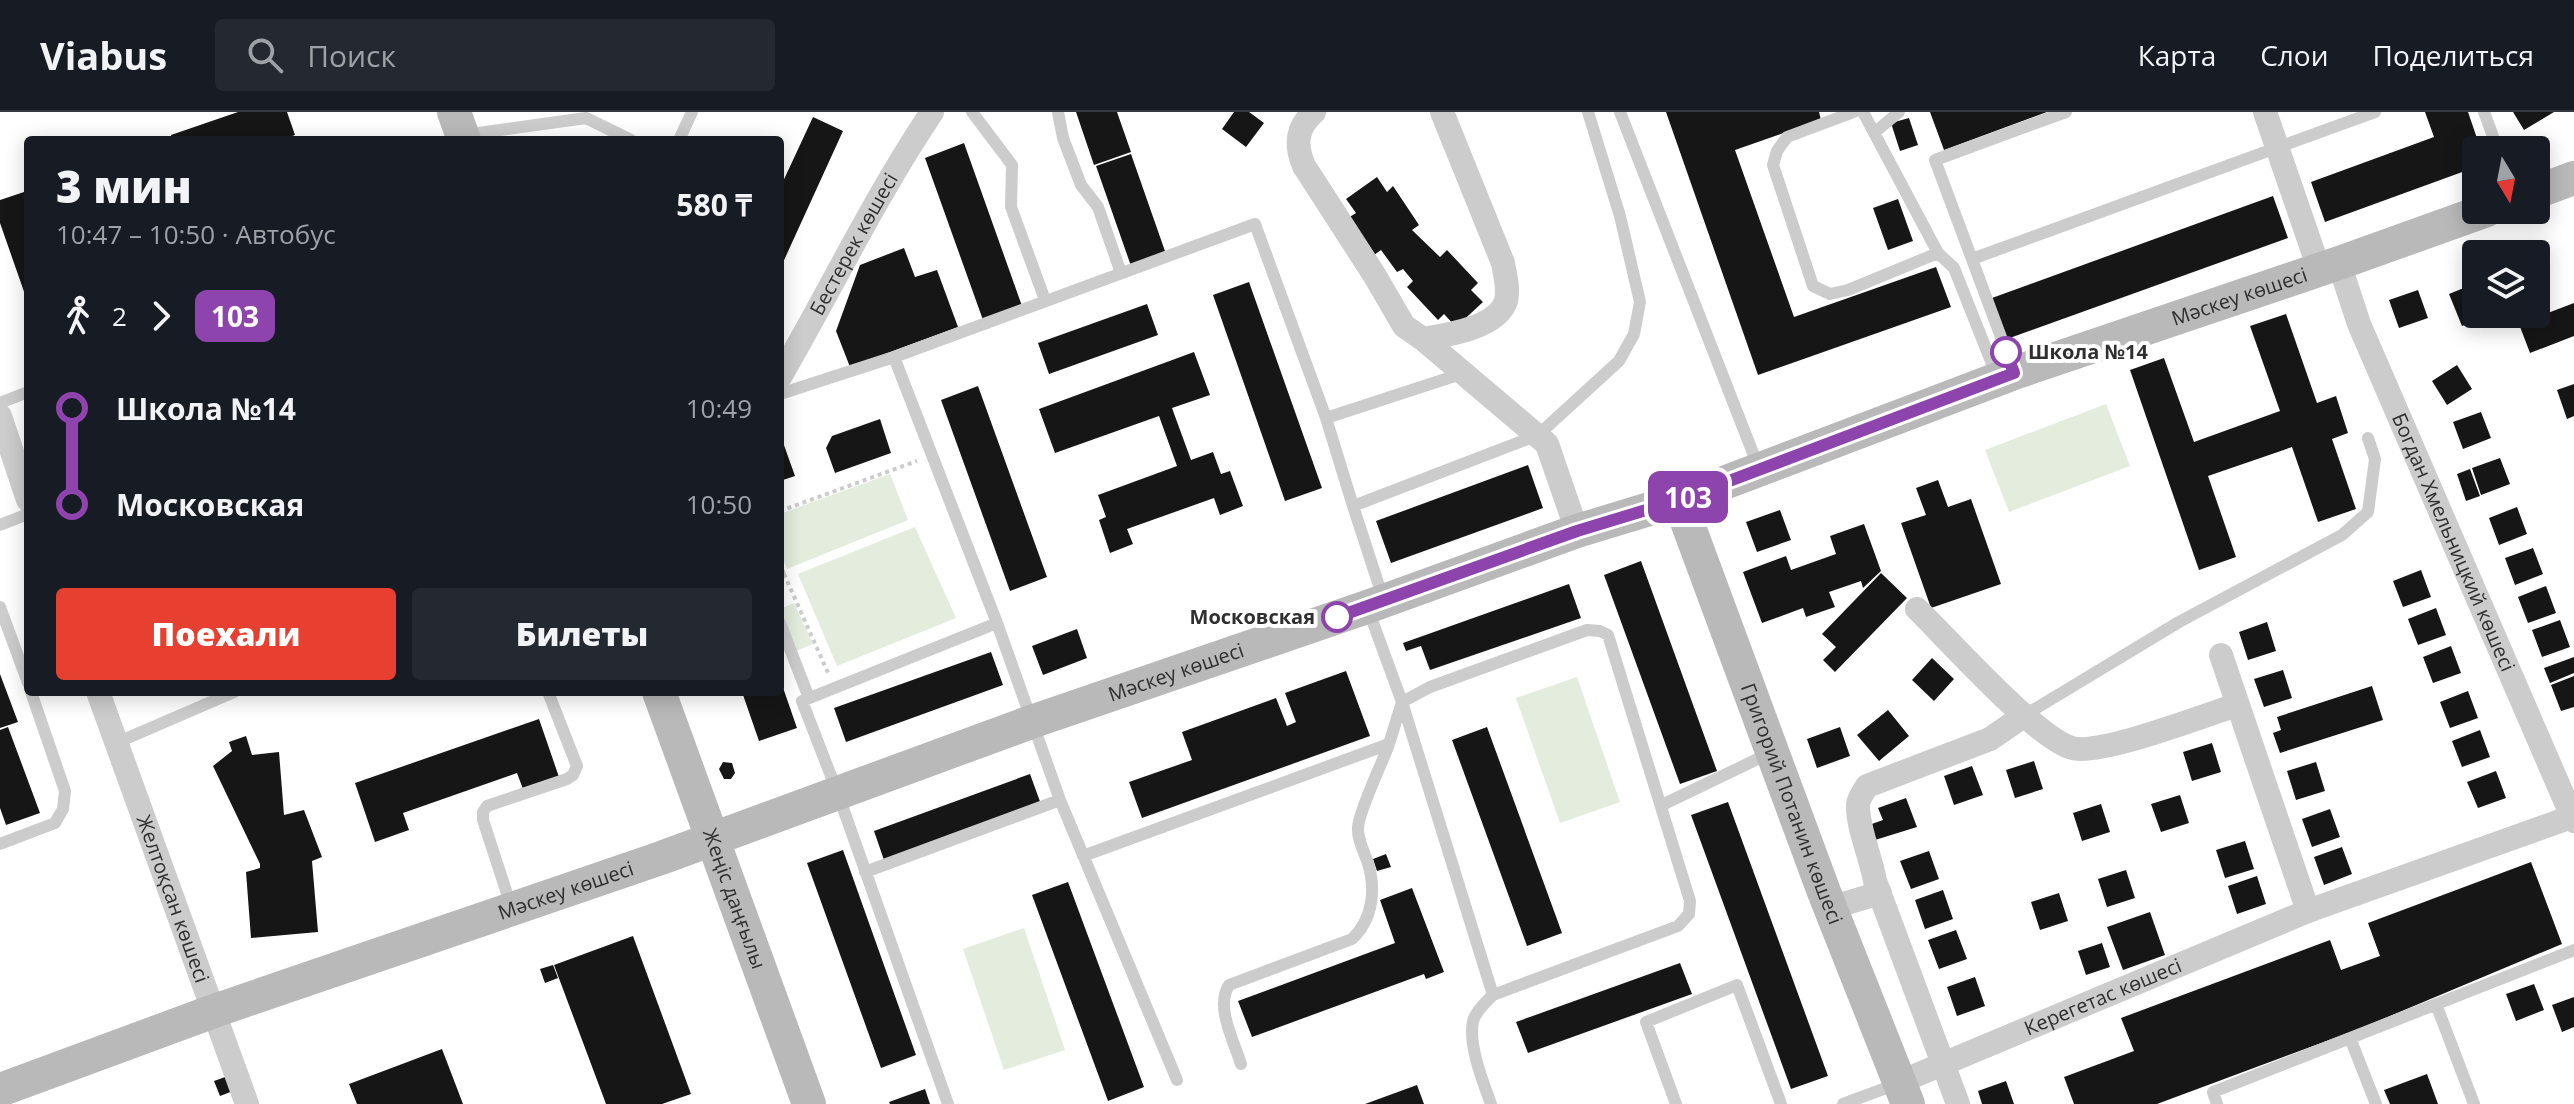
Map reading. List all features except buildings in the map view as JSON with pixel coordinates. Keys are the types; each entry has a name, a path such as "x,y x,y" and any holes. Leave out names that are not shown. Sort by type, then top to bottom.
{"street":[{"path":"1314,112 1304,121 1297,136 1298,152 1404,326 1547,444 1577,531"},
{"path":"1423,339 1461,333 1499,313 1508,287 1503,263 1442,112"},
{"name":"Богдан Хмельницкий көшесі","path":"2265,112 2276,147 2329,266 2359,324 2573,818"},
{"name":"Бестерек көшесі","path":"784,370 926,115"},
{"path":"2550,187 2574,178"},
{"name":"Мәскеу көшесі","path":"0,1090 214,1011 712,840 1031,722 1376,604 1577,531 1679,500 2006,376 2462,219"},
{"path":"0,416 24,488"},
{"name":"Григорий Потанин көшесі","path":"1679,500 1830,908 1904,1093"},
{"path":"1917,609 2025,715 2052,738 2073,749 2103,748 2237,705"},
{"path":"2221,655 2308,911"},
{"name":"Желтоқсан көшесі","path":"99,696 247,1104"},
{"name":"Жеңіс даңғылы","path":"660,696 809,1104"},
{"path":"1958,1104 1880,893 1860,826 1858,801 1867,786 1990,739 2025,715"},
{"name":"Керегетас көшесі","path":"1904,1093 1944,1064 2308,911 2573,818"},
{"path":"1830,908 1880,893"}],"lane":[{"path":"681,136 692,112"},
{"path":"972,112 1012,165 1011,207 1045,300"},
{"path":"1058,112 1063,138 1081,185 1098,207 1121,273"},
{"path":"1353,506 1538,435 1619,361 1634,334 1640,302 1620,216 1588,112"},
{"path":"1620,112 1759,469"},
{"path":"1854,112 1787,137 1777,151 1773,165 1813,286 1830,294 1848,290 1938,253"},
{"path":"1863,112 1938,253 1954,268 2006,376"},
{"path":"1874,133 1899,112"},
{"path":"2006,376 1972,259 1935,160 2066,112"},
{"path":"1972,259 2375,112"},
{"path":"2484,112 2493,136"},
{"path":"460,129 586,118 623,136"},
{"path":"784,393 894,357 1255,224 1326,418 1353,506 1402,702 1493,995"},
{"path":"894,357 997,623 1060,800 1177,1080"},
{"path":"1326,418 1464,373"},
{"path":"0,403 24,394"},
{"path":"2025,715 2179,622 2342,535 2368,512 2375,459 2368,438"},
{"path":"0,525 24,516"},
{"path":"0,607 24,672"},
{"path":"948,1104 802,701 997,623"},
{"path":"1241,1064 1224,1010 1225,992 1229,985 1352,939 1369,914 1371,877 1357,830 1402,702 1430,687 1587,630 1600,631 1608,635 1662,805 1690,901 1689,914 1678,926 1493,995 1473,1021 1478,1066 1491,1104"},
{"path":"784,633 809,698"},
{"path":"0,844 55,823 63,809 65,791 32,696"},
{"path":"116,743 225,696"},
{"path":"512,909 483,812 487,806 573,775 577,766 550,696"},
{"path":"1083,856 1389,744"},
{"path":"1662,805 1772,752"},
{"path":"865,872 1060,800"},
{"path":"2217,1104 2213,1092 2574,950"},
{"path":"1676,1104 1646,1022 1737,985 1781,1104"},
{"path":"2436,1004 2474,1104"},
{"path":"2350,1038 2376,1104"},
{"path":"1843,1104 1904,1093"}],"path":[{"path":"784,510 932,455"},
{"path":"784,579 835,688"}],"green space":[{"path":"2106,404 2130,466 2009,512 1985,450"},
{"path":"890,474 908,520 787,569 784,562 784,513"},
{"path":"915,527 956,618 837,666 798,574"},
{"path":"794,603 813,644 796,651 784,622 784,607"},
{"path":"1577,677 1620,802 1560,823 1516,698"},
{"path":"1024,928 1065,1050 1004,1070 963,949"}],"bus line":[{"name":"103","path":"1337,617 1577,531 1679,500 2014,373 2006,352"}],"place":[{"name":"Школа №14","path":"2006,352"},
{"name":"Московская","path":"1337,617"}]}
